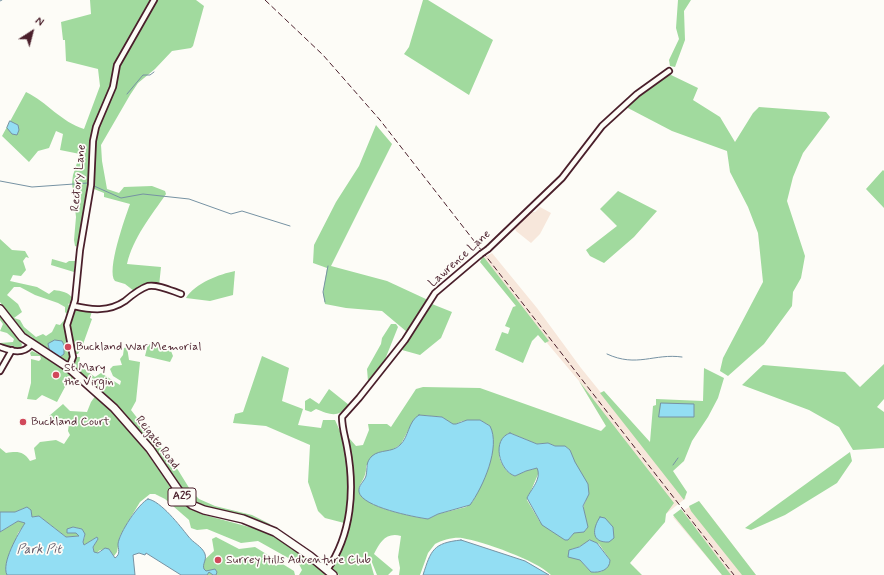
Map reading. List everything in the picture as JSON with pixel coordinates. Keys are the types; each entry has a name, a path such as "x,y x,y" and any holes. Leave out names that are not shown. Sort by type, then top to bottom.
{"main road":[{"name":"Reigate Road","path":"0,309 17,332 31,345 69,368 114,408 153,453 183,498 192,505 204,510 243,519 275,532 333,575"}],"street":[{"name":"Rectory Lane","path":"69,368 73,357 67,325 74,306 80,250 91,185 93,141 96,127 113,87 117,65 154,0"},
{"name":"Lawrence Lane","path":"327,570 342,544 347,523 351,481 347,446 342,430 342,417 359,398 404,340 435,293 488,249 562,178 602,126 636,94 669,71"},
{"path":"74,306 93,310 120,304 138,290 149,286 181,294"},
{"path":"0,347 24,351 31,345"},
{"path":"0,371 12,350"}],"shaded area":[{"path":"540,207 551,213 540,234 531,243 516,231 515,228 530,212 535,212"},
{"path":"492,253 537,308 581,368 686,498 667,513 606,426 579,381 516,306 481,259"},
{"path":"699,501 756,575 722,575 673,517"}],"green space":[{"path":"90,0 151,0 139,24 156,0 196,0 204,6 193,46 191,48 172,51 155,69 138,83 101,145 107,189 119,193 124,187 152,186 165,191 166,194 138,236 127,264 161,267 159,286 134,291 125,284 115,281 113,275 114,256 130,204 104,197 104,193 89,187 78,247 75,246 74,240 76,217 72,183 80,154 60,150 63,134 56,131 49,148 38,151 29,162 2,136 26,92 41,101 68,122 84,129 100,86 98,69 66,61 65,40 63,40 61,22 91,14"},
{"path":"423,0 428,0 493,40 469,95 404,54 409,47"},
{"path":"678,0 691,0 684,11 685,40 675,67 670,66 669,60 679,39 676,28"},
{"path":"669,74 698,88 693,100 720,117 735,142 753,113 759,107 826,112 830,117 803,153 793,177 787,201 805,256 801,278 793,292 792,306 764,344 728,376 720,371 723,358 763,282 758,233 748,207 730,172 727,151 672,131 626,107 648,88"},
{"path":"376,125 392,144 331,266 387,281 428,300 407,332 382,311 346,308 325,304 323,293 327,268 313,263 314,245 336,202 359,166"},
{"path":"883,170 884,171 884,208 866,189"},
{"path":"618,191 657,211 634,237 604,263 590,256 586,250 617,226 600,209"},
{"path":"0,239 12,250 25,251 29,258 26,257 23,261 26,270 21,276 13,275 10,281 37,287 49,294 54,290 62,291 67,293 73,299 71,303 68,304 71,307 67,314 65,312 65,307 35,295 20,287 14,287 7,295 18,304 22,312 14,318 20,320 24,327 36,337 43,334 46,336 52,332 56,324 60,325 65,319 71,351 69,361 66,362 38,346 32,337 22,332 0,302"},
{"path":"483,256 549,341 545,343 538,335 532,341 523,363 495,350 502,332 508,334 510,328 505,326 513,307 516,306 480,262"},
{"path":"52,259 66,263 69,261 75,261 74,272 51,265"},
{"path":"235,271 233,295 210,301 186,298 195,288 208,280 222,274"},
{"path":"432,304 452,312 441,338 420,355 402,350"},
{"path":"76,308 92,311 90,318 92,319 82,347 78,354 74,354 68,325 74,309"},
{"path":"0,313 22,344 21,348 14,348 12,345 8,348 0,345 0,343 13,342 14,339 7,333 0,331 3,324 0,320"},
{"path":"391,324 396,324 398,327 384,362 368,381 367,369 381,344 382,338"},
{"path":"148,344 171,351 173,356 170,362 145,356"},
{"path":"127,347 129,360 140,362 136,401 131,410 178,470 191,491 199,499 215,506 252,515 270,524 269,526 204,506 194,500 178,484 137,427 73,366 75,357 80,357 79,365 95,377 101,373 120,385 121,381 113,376 110,369 113,366 122,365 120,359 123,355 124,348"},
{"path":"32,351 61,365 74,377 65,387 57,402 42,395 36,400 27,399 31,383 31,359 39,361 41,359 40,356 31,356 30,353"},
{"path":"262,356 289,368 282,401 303,409 298,425 321,428 323,420 335,420 343,438 348,434 349,438 356,446 363,445 369,430 368,424 387,424 391,427 416,389 423,387 480,388 601,431 606,426 579,381 674,503 666,514 665,522 630,563 642,575 551,575 534,563 509,552 483,543 459,538 448,539 435,544 428,553 420,575 399,575 400,568 398,557 401,536 391,535 381,542 374,554 393,570 388,575 377,575 371,560 374,575 339,575 332,569 345,541 348,524 325,518 318,511 308,482 310,445 266,426 233,423 235,414 243,412","holes":["419,415 442,417 452,424 462,421 480,420 490,426 489,467 473,501 466,507 438,514 428,519 378,506 362,497 359,491 366,466 380,452 392,450 401,444 411,425","510,433 537,444 548,443 555,446 565,446 570,450 586,501 584,504 587,523 586,530 574,533 568,540 565,540 540,522 527,500 539,472 537,468 515,476 506,470 500,459 499,452 507,434","590,540 599,544 610,562 601,572 591,572 580,560 575,558 572,549 579,547"]},
{"path":"884,364 884,399 877,407 884,412 884,448 853,450 839,427 809,410 742,385 763,365 845,372 860,387"},
{"path":"704,368 724,378 718,398 708,417 692,441 684,461 673,471 687,492 684,500 600,393 604,391 650,442 653,406 656,405 656,399 703,401"},
{"path":"329,389 349,405 338,414 330,414 316,409 311,412 305,410 305,401 310,398 319,404"},
{"path":"96,395 110,408 138,440 178,498 201,514 264,531 281,539 297,550 326,575 299,575 302,570 299,564 258,541 241,543 207,529 197,530 191,528 189,520 165,499 155,494 150,494 140,502 120,536 117,552 114,556 109,549 100,550 96,554 94,552 93,547 98,539 97,537 84,545 83,542 85,536 82,529 73,527 67,533 78,533 78,536 66,537 39,516 32,517 27,507 15,512 0,512 0,448 6,453 20,452 30,461 36,459 34,448 40,442 56,440 64,444 70,435 68,431 69,424 65,423 60,425 49,416 63,404 70,411 87,412"},
{"path":"850,452 852,461 837,483 785,515 751,530 745,528"},
{"path":"699,501 756,575 742,575 691,511 689,506"},
{"path":"681,509 731,575 722,575 673,515"},
{"path":"18,521 26,523 18,533 6,573 7,575 0,575 0,532"},
{"path":"216,537 239,549 255,547 294,571 295,575 205,575 201,568 202,562 214,551 212,539"}],"water":[{"path":"10,121 18,125 19,130 17,135 12,134 7,128"},
{"path":"55,340 62,341 64,345 64,354 60,357 50,352 48,344"},
{"path":"661,403 694,404 694,417 659,417"},
{"path":"419,415 442,417 453,424 467,420 480,420 490,426 493,435 492,455 489,467 480,488 470,505 438,514 428,519 401,514 378,507 362,497 359,492 359,487 366,476 370,458 379,452 393,449 400,445 403,442 413,421"},
{"path":"510,433 537,444 548,443 555,446 565,446 570,450 588,484 589,494 583,506 588,527 584,532 574,533 568,540 565,540 542,525 527,498 537,480 537,468 515,476 509,473 501,462 499,448 504,436"},
{"name":"Park Pit","path":"148,499 159,504 202,549 205,554 204,569 206,571 215,569 217,572 216,575 209,572 207,575 181,575 146,553 145,555 139,553 133,555 135,575 7,575 6,563 8,556 25,523 18,521 0,532 0,512 15,512 27,507 31,510 32,517 39,516 66,537 79,536 76,533 67,533 67,529 73,527 82,529 85,534 83,542 84,545 97,537 98,539 93,547 94,552 98,553 105,548 109,549 115,558 119,553 118,544 122,533 135,512"},
{"path":"600,517 605,518 613,527 614,538 609,542 603,542 596,538 595,530"},
{"path":"461,540 525,561 549,575 423,575 428,559 434,549 444,543"},
{"path":"590,540 597,543 610,560 610,563 604,570 591,572 580,560 568,557 569,550 579,547"}],"waterway":[{"path":"127,94 143,75 150,75 154,72"},
{"path":"0,181 32,187 88,183"},
{"path":"94,186 121,198 143,194 189,199 231,214 242,211 290,226"},
{"path":"325,302 323,292 328,266"},
{"path":"607,354 627,360 672,356 682,357"},
{"path":"673,465 678,458"}],"railway":[{"path":"265,0 323,55 380,120 734,575"}],"place":[{"name":"Buckland War Memorial","path":"68,347"},
{"name":"St Mary the Virgin","path":"56,375"},
{"name":"Buckland Court","path":"23,422"},
{"name":"Surrey Hills Adventure Club","path":"218,560"}]}
